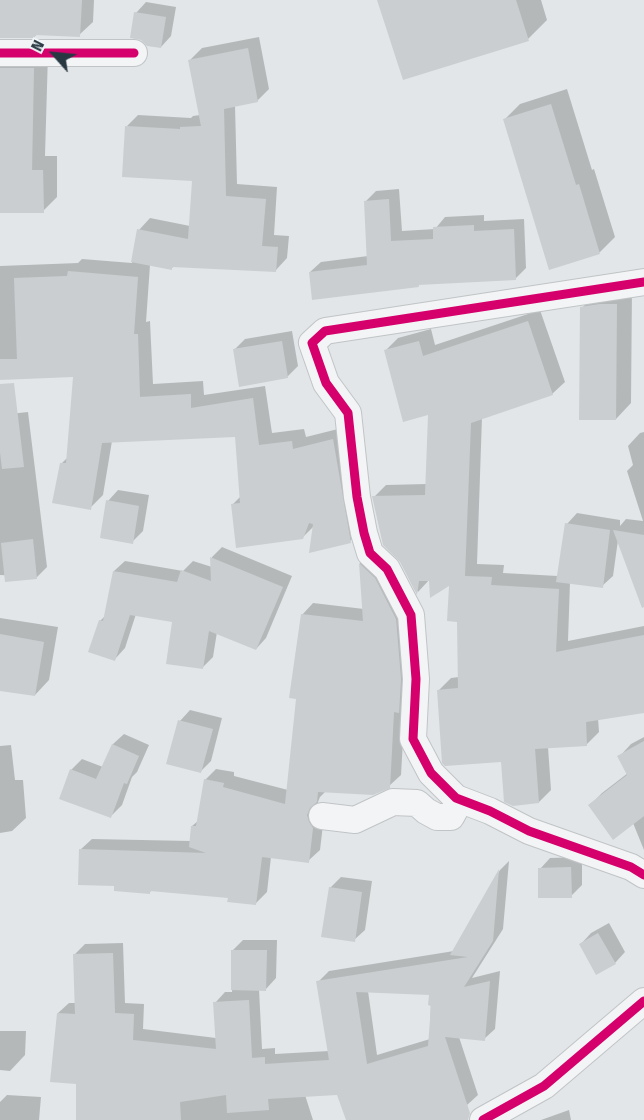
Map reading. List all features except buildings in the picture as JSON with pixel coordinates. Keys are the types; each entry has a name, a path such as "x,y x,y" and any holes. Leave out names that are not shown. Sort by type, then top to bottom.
{"street":[{"path":"0,53 134,53"},
{"path":"644,282 325,331 312,343 326,383 348,413 357,497 370,552 387,569 411,615 416,679 412,739 431,772 456,798 490,811 529,831 631,867 644,875"},
{"path":"322,816 355,820 393,802 417,803 437,817 451,816 456,808 456,798"},
{"path":"483,1120 544,1086 644,1001"}],"cycle path":[{"path":"0,53 134,53"},
{"path":"644,282 325,331 312,343 326,383 348,413 357,497 370,553 387,569 411,615 416,679 413,739 431,773 456,798 490,811 529,831 631,867 644,875"},
{"path":"483,1120 544,1086 644,1001"}]}
